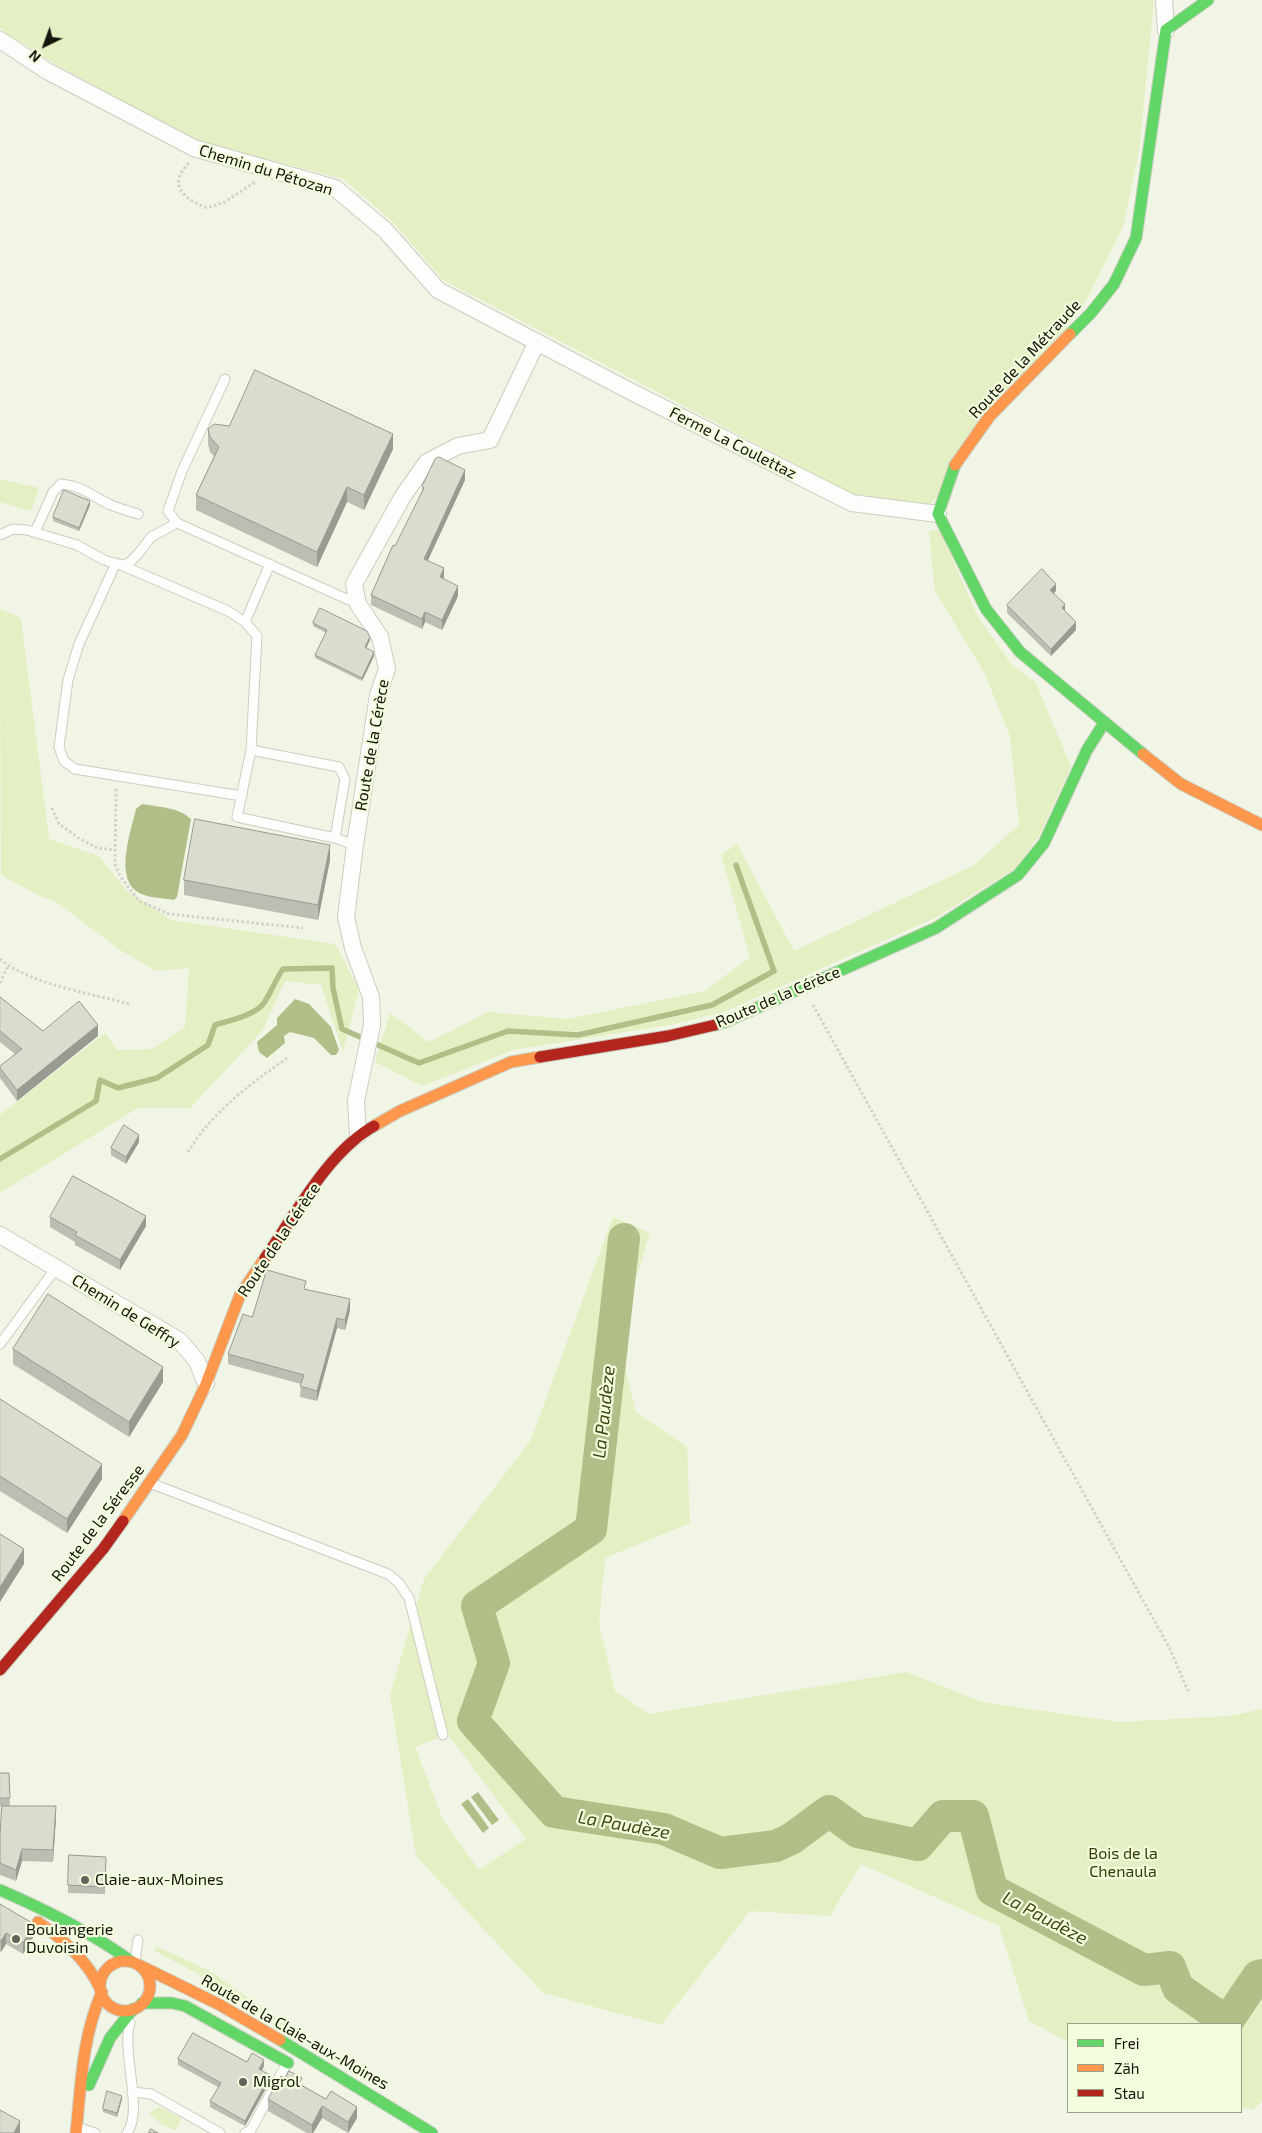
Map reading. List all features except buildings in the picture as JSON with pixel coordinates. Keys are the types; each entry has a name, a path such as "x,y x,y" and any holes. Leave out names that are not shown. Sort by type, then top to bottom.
{"street":[{"path":"1164,0 1166,30"},
{"path":"1166,30 1208,0"},
{"name":"Route de la Métraude","path":"938,514 953,468 989,417 1091,313 1114,284 1136,238 1166,30"},
{"name":"Chemin du Pétozan","path":"0,40 47,71 194,148 336,188 385,230 438,290 537,342"},
{"name":"Ferme La Coulettaz","path":"537,342 852,503 938,514"},
{"name":"Route de la Cérèce","path":"358,1135 356,1101 372,1025 371,997 353,948 346,917 354,845 378,695 387,669 380,637 358,604 354,584 403,496 427,462 458,446 490,440 537,342"},
{"path":"938,514 986,609 1020,652 1104,723 1181,784 1262,825"},
{"name":"Route de la Cérèce","path":"206,1384 240,1295 330,1164 358,1135 400,1112 511,1062 668,1036 725,1022 936,928 1018,875 1044,843 1087,750 1104,723"},
{"name":"Chemin de Geffry","path":"0,1235 180,1341 197,1361 206,1384"},
{"name":"Route de la Séresse","path":"1,1668 103,1549 182,1435 206,1384"},
{"name":"Route de la Claie-aux-Moines","path":"0,1890 56,1917 115,1949 135,1963 151,1969 220,2004 432,2133"},
{"path":"0,1900 68,1943 91,1971 107,2002 113,2007 126,2010 138,2006"},
{"path":"116,1962 135,1963 145,1971 150,1983 148,1996 110,2038 89,2085 77,2130 89,2028 95,2004 101,1990 104,1973 109,1966 116,1962"},
{"name":"Route de la Claie-aux-Moines","path":"138,2006 172,2003 185,2006 292,2065"},
{"name":"Route de la Claie-aux-Moines","path":"360,2103 415,2133"}],"lane":[{"path":"226,379 182,471 168,511 176,523 358,604"},
{"path":"34,532 53,492 61,484 72,485 88,491 112,506 138,514"},
{"path":"118,564 129,562 151,537 176,523"},
{"path":"0,535 13,529 34,532 77,546 104,560 118,564 228,611 245,622 257,636 251,750 237,817 335,838 354,845"},
{"path":"118,564 76,653 68,680 59,747 64,761 75,769 242,796"},
{"path":"245,622 270,564"},
{"path":"251,750 339,767 345,779 335,838"},
{"name":"Chemin de Geffry","path":"0,1344 56,1268"},
{"path":"150,1482 388,1574 399,1583 409,1598 443,1735"},
{"path":"135,1963 138,1940"},
{"path":"127,2133 133,2117 128,2027 138,2006"},
{"path":"245,2133 251,2130 292,2065 296,2049"},
{"path":"132,2092 151,2094 220,2133"},
{"path":"77,2130 95,2133"}],"path":[{"path":"203,150 183,170 178,180 180,191 191,201 207,208 225,202 272,170"},
{"path":"116,776 115,864 120,876 139,901 169,914 303,928"},
{"path":"52,808 59,824 80,839 97,848 114,850"},
{"path":"0,959 8,966 49,983 130,1004"},
{"path":"0,983 8,966"},
{"path":"803,987 1165,1640 1188,1691"},
{"path":"188,1152 211,1119 242,1090 287,1058"}],"green space":[{"path":"0,0 1154,0 1139,152 1123,227 1084,305 931,504 856,496 443,280 393,222 343,179 197,141 53,63 0,29"},
{"path":"0,479 39,488 31,511 0,502"},
{"path":"940,530 977,615 1011,664 1036,683 1071,767 1039,836 1016,868 935,918 724,1012 670,1025 513,1050 422,1086 375,1062 390,1013 429,1042 488,1012 568,1019 705,991 750,957 721,855 737,844 794,951 974,865 1019,825 1010,736 984,672 935,591 929,531"},
{"path":"0,609 21,618 49,839 99,856 125,889 171,920 335,944 359,989 343,1052 321,985 285,981 262,1031 190,1108 138,1108 0,1193 0,1115 105,1033 117,1050 152,1049 185,1027 189,968 156,971 120,950 56,902 40,896 1,875"},
{"name":"Bois de la Chenaula","path":"613,1217 650,1233 618,1338 636,1412 687,1447 690,1523 605,1558 599,1625 615,1691 649,1714 906,1672 982,1702 1119,1722 1231,1716 1262,1709 1262,2100 1253,2110 1242,2107 1242,2023 1067,2023 1067,2041 1029,2021 999,1926 861,1864 830,1916 750,1911 661,2025 543,1993 416,1856 390,1695 424,1579 531,1440","holes":["448,1734 526,1839 479,1870 443,1820 415,1747"]},
{"path":"156,1946 210,1971 293,2030 295,2036 233,1993 155,1951"},
{"path":"159,2107 182,2118 175,2130 161,2124 149,2113"}],"shaded area":[{"path":"142,804 181,812 191,819 177,897 174,900 149,896 136,891 126,875 125,864 128,840 136,809"},
{"path":"295,999 309,1004 331,1027 339,1050 336,1055 331,1055 314,1038 290,1032 284,1036 285,1043 267,1058 259,1052 257,1042 277,1025 277,1018"},
{"path":"478,1792 499,1820 492,1825 471,1797"},
{"path":"468,1799 489,1828 483,1833 461,1804"}],"waterway":[{"name":"La Paudèze","path":"0,1159 96,1101 100,1080 118,1088 157,1078 208,1045 215,1025 255,1011 264,1003 283,969 332,968 333,988 342,1029 419,1063 508,1031 578,1035 712,1005 774,971 736,865"},
{"name":"La Paudèze","path":"624,1239 591,1529 477,1606 494,1663 473,1721 554,1812 664,1829 720,1853 776,1846 791,1839 829,1811 858,1832 918,1845 943,1816 973,1816 992,1890 1144,1970 1170,1967 1178,1988 1227,2022 1258,1976 1262,1975"}],"traffic: fast":[{"path":"1070,334 1091,313 1114,284 1136,238 1166,30 1208,0"},
{"path":"955,465 938,514 986,609 1020,652 1143,754"},
{"path":"715,1025 936,928 1018,875 1044,843 1087,750 1104,723"},
{"path":"0,1890 68,1922 132,1962"},
{"path":"142,2003 172,2003 185,2006 288,2063"},
{"path":"89,2085 110,2038 133,2009"},
{"path":"280,2040 432,2133"}],"traffic: slow":[{"path":"955,465 989,417 1070,334"},
{"path":"1143,754 1181,784 1262,825"},
{"path":"374,1126 400,1111 511,1062 540,1057"},
{"path":"123,1521 182,1435 206,1384 240,1295 265,1258"},
{"path":"38,1922 74,1951 88,1968 100,1988"},
{"path":"125,1961 134,1963 145,1972 150,1986 148,1995 139,2006 125,2011 116,2009 105,2000 100,1986 102,1977 111,1966 125,1961"},
{"path":"139,1965 220,2005 280,2040"},
{"path":"76,2133 86,2044 95,2009 102,1992"}],"traffic: jam":[{"path":"540,1057 668,1036 715,1025"},
{"path":"265,1258 327,1168 357,1137 374,1126"},
{"path":"0,1670 103,1549 123,1521"}],"place":[{"name":"Claie-aux-Moines","path":"85,1880"},
{"name":"Boulangerie Duvoisin","path":"16,1939"},
{"name":"Migrol","path":"243,2082"}]}
